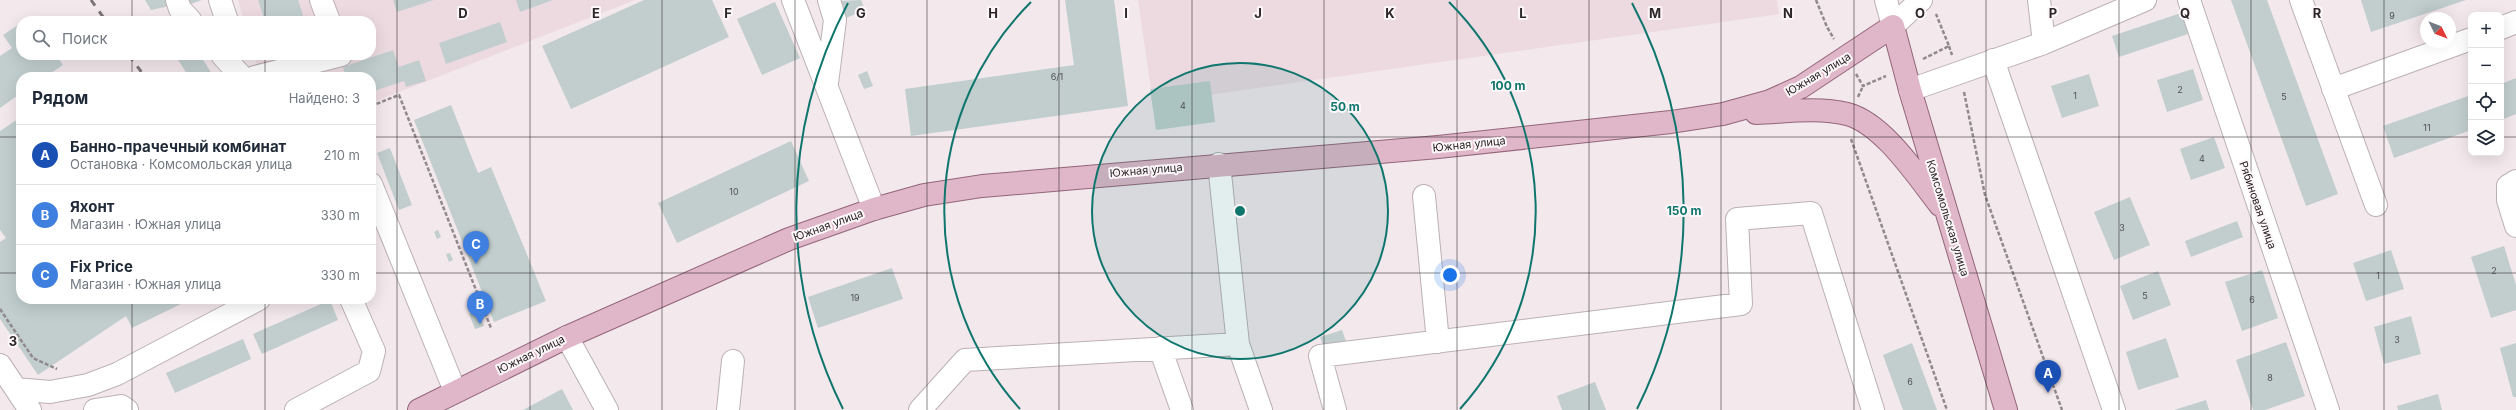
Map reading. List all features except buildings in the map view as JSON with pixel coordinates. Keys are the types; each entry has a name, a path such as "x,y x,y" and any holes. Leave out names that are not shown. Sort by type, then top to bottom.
{"main road":[{"name":"Комсомольская улица","path":"1893,26 1910,90 2006,410"},
{"name":"Южная улица","path":"419,410 566,337 755,254 874,209 924,195 982,186 1219,164 1438,147 1624,128 1723,114 1770,101 1800,87 1893,26"},
{"path":"1723,114 1822,110 1849,114 1869,126 1888,141 1946,212"}],"street":[{"path":"177,0 180,10 186,16"},
{"path":"220,0 225,16"},
{"path":"320,0 327,16"},
{"path":"793,0 827,84 874,209"},
{"path":"827,84 835,20 829,0"},
{"path":"1886,0 1893,26 1921,0"},
{"path":"2039,0 2044,43"},
{"path":"1910,90 2044,43 2145,0"},
{"name":"Рябиновая улица","path":"2189,0 2328,410"},
{"path":"2301,0 2376,205"},
{"path":"2504,27 2516,22"},
{"path":"2333,89 2468,40"},
{"path":"227,60 238,72"},
{"path":"238,60 242,72"},
{"path":"275,72 322,60"},
{"path":"1993,60 2114,410"},
{"path":"1219,164 1238,344 1261,410"},
{"path":"2516,181 2508,186 2508,200 2516,226"},
{"path":"376,196 455,391"},
{"path":"1424,196 1438,342"},
{"path":"1335,410 1320,356 1741,304 1737,219 1811,213 1873,410"},
{"path":"16,389 50,392 88,385 117,374 250,304"},
{"path":"296,410 369,371 374,352 353,304"},
{"path":"566,337 607,410"},
{"path":"920,410 965,360 1238,344"},
{"path":"1160,348 1182,410"},
{"path":"728,410 733,361"},
{"path":"0,365 30,410"},
{"path":"95,410 121,406 127,410"}],"path":[{"path":"1949,46 1958,72 1985,195 2062,410"},
{"path":"1863,86 1849,114 1851,139 1947,410"},
{"path":"376,104 399,95 491,328"},
{"path":"0,309 33,358 88,385"}],"shaded area":[{"path":"238,0 635,0 376,101 376,72 259,72 256,60 376,60 376,16 243,16"},
{"path":"1138,0 1777,0 1779,14 1153,103"}],"railway":[{"path":"91,0 102,16"},
{"path":"133,60 141,72"}],"place":[{"name":"Fix Price","path":"476,264"},
{"name":"Яхонт","path":"480,324"},
{"name":"Банно-прачечный комбинат","path":"2048,393"}]}
